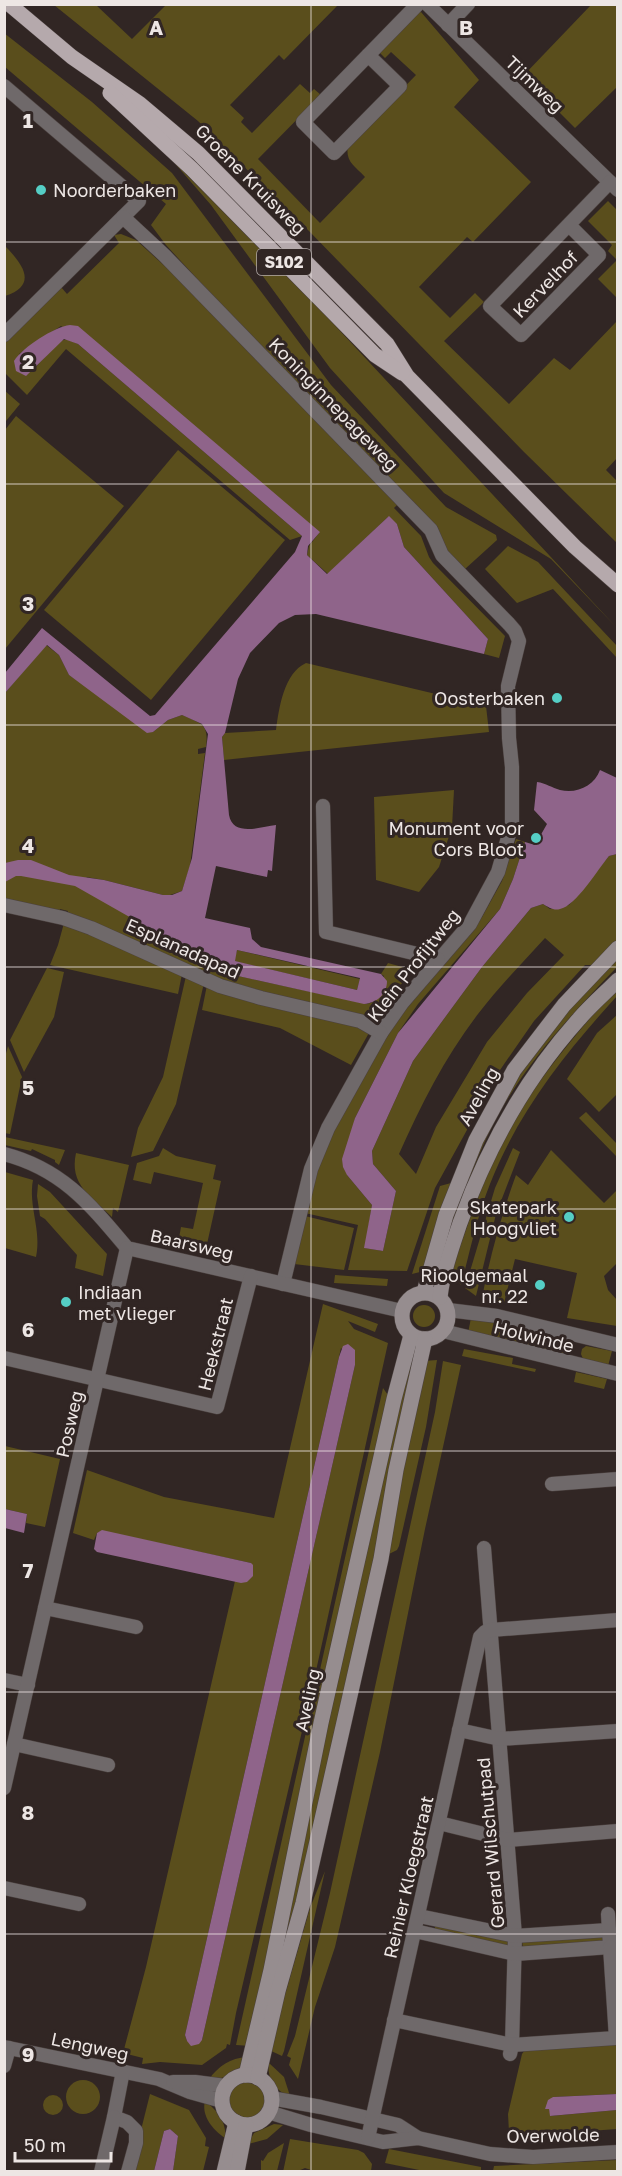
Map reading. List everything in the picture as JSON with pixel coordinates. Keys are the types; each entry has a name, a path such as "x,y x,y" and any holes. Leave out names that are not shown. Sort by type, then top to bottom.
{"main road":[{"name":"Groene Kruisweg","path":"9,4 72,57 140,104 198,153 387,344 407,376 616,586"},
{"name":"Aveling","path":"424,1293 446,1215 471,1151 514,1070 564,1005 618,948"},
{"name":"Aveling","path":"444,1304 453,1244 470,1196 491,1150 530,1081 579,1018 618,980"},
{"path":"424,1293 444,1304 447,1324 443,1331 435,1337 418,1337 403,1324 402,1311 410,1298 424,1293"},
{"name":"Aveling","path":"252,2077 271,1970 324,1711 392,1410 418,1337"},
{"path":"252,2077 303,1903 381,1559 418,1337"},
{"path":"238,2077 252,2077 265,2083 270,2105 259,2121 241,2123 226,2113 224,2093 238,2077"},
{"path":"224,2172 241,2123"},
{"path":"237,2172 241,2123"}],"street":[{"path":"368,55 400,86 334,153 303,122 417,4"},
{"name":"Tijmweg","path":"427,4 614,186"},
{"path":"448,25 468,4"},
{"path":"4,86 139,201 4,335"},
{"name":"Kervelhof","path":"569,225 599,255 521,335 490,306 569,225 614,186"},
{"name":"Koninginnepageweg","path":"123,217 165,256 431,530 442,555 509,624"},
{"name":"Klein Profijtweg","path":"283,1284 313,1160 353,1081 381,1033 402,1003 470,924 498,872 512,824 508,686 519,641 509,624"},
{"path":"323,806 326,932 438,959"},
{"name":"Esplanadapad","path":"4,905 63,918 92,928 220,986 360,1021 381,1033"},
{"name":"Baarsweg","path":"4,1154 41,1166 61,1179 106,1222 127,1248 402,1311"},
{"name":"Posweg","path":"4,1788 127,1248"},
{"name":"Heekstraat","path":"98,1379 218,1407 251,1276"},
{"name":"Holwinde","path":"444,1304 618,1345"},
{"name":"Holwinde","path":"443,1331 618,1374"},
{"path":"5,1363 98,1379"},
{"path":"552,1484 618,1479"},
{"path":"484,1548 491,1630 618,1620"},
{"path":"45,1608 136,1628"},
{"name":"Reinier Kloegstraat","path":"368,2138 480,1637 491,1630"},
{"name":"Gerard Wilschutpad","path":"491,1630 515,1936 511,2049"},
{"path":"4,1680 28,1685"},
{"path":"459,1730 500,1739 618,1731"},
{"path":"14,1744 108,1765"},
{"path":"439,1823 508,1840 618,1831"},
{"path":"4,1888 80,1904"},
{"path":"393,2020 511,2049 616,2038 608,1914"},
{"path":"419,1916 515,1936 609,1930"},
{"path":"415,1931 515,1954 610,1947"},
{"path":"4,2066 7,2047"},
{"name":"Lengweg","path":"7,2047 168,2082 190,2092 224,2093"},
{"path":"101,2172 123,2071"},
{"name":"Overwolde","path":"270,2105 372,2119 398,2125 418,2138"},
{"name":"Overwolde","path":"270,2105 311,2125 383,2142 418,2138 490,2154 533,2157 618,2152"},
{"path":"114,2117 127,2122 136,2131 136,2143 128,2172"}],"shaded area":[{"path":"194,4 338,5 284,60 279,55 230,105 244,118 241,122 252,133 300,84 310,93 314,89 321,95 258,159 320,223 365,177 349,159 348,145 416,75 391,52 385,58 379,52 415,14 421,12 479,80 454,107 531,182 473,242 467,237 419,287 450,318 475,293 484,302 444,341 509,404 554,358 570,370 617,321 617,458 606,470 617,481 617,543 524,452 309,231 198,121 54,5 96,5 132,39 166,5 192,6"},
{"path":"591,5 617,5 617,87 575,128 523,76"},
{"path":"4,33 92,102 172,173 331,385 446,507 496,535 497,540 465,569 445,548 437,526 269,357 166,245 151,225 166,204 5,67"},
{"path":"171,159 328,318 617,628 551,559 444,493 330,368 211,205"},
{"path":"608,201 617,210 617,260 608,251 612,245 588,221"},
{"path":"121,234 136,240 190,289 398,504 394,508 421,536 433,563 505,636 499,658 484,654 488,639 404,547 397,524 388,517 328,574 307,555 309,546 319,533 61,326 19,354 32,371 60,341 67,339 78,344 302,536 290,540 66,349 27,395 5,373 4,344 61,287 67,294 119,243 114,235"},
{"path":"4,245 21,266 25,280 16,291 5,296"},
{"path":"617,260 617,298 598,279"},
{"path":"78,326 320,532 308,546 307,555 327,574 389,516 397,524 404,547 488,639 484,654 316,614 295,615 279,623 250,653 238,679 225,733 222,737 229,815 232,822 241,828 255,829 276,825 272,871 268,870 267,877 216,866 205,918 250,928 252,939 261,947 381,974 387,981 387,986 383,994 373,1002 364,1004 229,974 206,964 163,936 75,886 21,876 5,882 5,863 31,860 69,875 104,880 163,895 172,895 182,891 192,858 208,734 202,724 182,715 168,720 153,732 147,733 69,675 59,655 47,645 5,693 5,673 42,628 150,716 155,715 295,552 302,536 78,344 64,339 26,376 16,371 14,361 24,350 63,327","holes":["237,950 360,978 357,990 235,961"]},
{"path":"4,390 20,404 6,421 5,419"},
{"path":"16,416 124,506 5,649 5,430"},
{"path":"178,450 285,540 151,700 44,610"},
{"path":"508,546 538,562 617,646 617,658 553,589 517,603 485,569"},
{"path":"46,645 59,655 69,675 153,732 168,720 182,715 203,726 207,739 206,747 198,749 198,754 205,753 190,866 182,891 167,896 86,877 163,936 206,964 229,974 367,1004 373,1002 384,976 381,974 388,963 413,970 384,1005 375,1023 223,983 67,915 68,911 60,909 59,913 5,901 5,693"},
{"path":"306,663 486,706 489,732 224,760 222,737 225,733 276,730 281,702 288,683 292,675"},
{"path":"600,770 617,778 617,854 609,856 580,894 566,906 556,909 543,904 531,908 482,967 413,1061 372,1151 373,1164 396,1191 383,1251 364,1248 372,1205 347,1175 342,1159 355,1118 398,1033 500,909 525,842 535,845 547,824 534,810 537,782 560,790 579,790 594,780"},
{"path":"454,790 452,827 439,867 419,892 376,880 374,797"},
{"path":"516,839 525,842 500,909 418,1004 398,1033 355,1118 347,1175 372,1205 365,1248 383,1251 396,1191 373,1164 372,1151 413,1061 482,967 531,908 543,904 550,909 569,905 609,856 617,854 617,942 594,965 585,965 534,1021 500,1070 435,1188 407,1271 348,1270 358,1225 305,1213 322,1152 381,1042 417,991 482,917 502,881","holes":["545,938 564,955 527,993 487,1042 436,1127 416,1174 399,1154 434,1082 466,1030 494,994"]},
{"path":"64,923 182,974 178,994 50,965"},
{"path":"237,950 360,979 357,990 234,961"},
{"path":"617,953 617,967 551,1039 507,1099 478,1157 439,1270 433,1270 464,1175 535,1047"},
{"path":"47,968 64,972 54,1017 24,1072 10,1040"},
{"path":"186,976 204,983 176,1104 153,1151 131,1157 138,1128 163,1077"},
{"path":"207,985 326,1016 370,1031 351,1065 280,1028 202,1010"},
{"path":"617,987 617,996 562,1061 514,1132 485,1196 461,1285 450,1276 492,1164 510,1128 546,1072"},
{"path":"617,1015 617,1094 599,1112 567,1079 597,1033"},
{"path":"8,1046 22,1077 10,1134 4,1133 4,1061"},
{"path":"586,1112 617,1144 617,1157 579,1118"},
{"path":"5,1137 65,1150 59,1165 55,1160 32,1149 31,1151 5,1145"},
{"path":"163,1148 176,1156 216,1165 213,1179 221,1181 207,1244 179,1238 181,1227 193,1229 203,1183 154,1172 151,1184 133,1180 137,1163 159,1156"},
{"path":"513,1148 520,1152 496,1214 476,1296 465,1288 495,1188"},
{"path":"551,1150 604,1203 617,1190 617,1263 604,1276 608,1290 617,1300 617,1326 567,1318 577,1273 515,1259 504,1303 482,1298 496,1236 516,1175 528,1185"},
{"path":"76,1153 129,1165 118,1212 113,1208 112,1217 79,1182 76,1174"},
{"path":"5,1172 33,1180 36,1257 5,1248"},
{"path":"451,1183 424,1271 412,1274 440,1186"},
{"path":"38,1184 50,1192 107,1254 103,1276 75,1268 77,1255 40,1216"},
{"path":"305,1216 354,1228 344,1270 294,1264"},
{"path":"335,1275 388,1279 387,1286 334,1283"},
{"path":"323,1304 378,1324 375,1332 348,1321 354,1329 388,1343 314,1680 230,2045 227,2044 226,2048 202,2065 160,2062 142,2064 143,2058 123,2053 146,1967 235,1581 247,1582 251,1563 102,1531 97,1533 94,1540 73,1533 87,1470 164,1497 274,1518","holes":["341,1348 355,1365 202,2040 187,2041 185,2035"]},
{"path":"424,1305 432,1308 435,1316 432,1324 424,1327 416,1324 413,1316 416,1308"},
{"path":"471,1318 566,1340 571,1344 572,1349 566,1355 468,1333"},
{"path":"348,1344 355,1350 355,1365 202,2040 199,2044 191,2046 185,2035 339,1357 343,1346"},
{"path":"586,1346 612,1351 608,1366 583,1359 582,1349"},
{"path":"464,1349 513,1358 512,1364 536,1369 535,1372 462,1356"},
{"path":"409,1357 417,1360 384,1519 293,1919 268,2000"},
{"path":"437,1360 426,1427 399,1546 397,1550 387,1555 424,1361"},
{"path":"443,1361 461,1365 380,1752 335,1947 315,2007 298,2079 289,2065 291,2058 287,2056 295,2036 330,1893 435,1412"},
{"path":"576,1372 607,1379 604,1389 574,1382"},
{"path":"383,1388 390,1398 282,1877 251,2046 236,2045"},
{"path":"5,1446 60,1459 45,1527 26,1523 27,1514 5,1509"},
{"path":"5,1509 27,1514 24,1533 5,1528"},
{"path":"102,1530 251,1563 253,1576 247,1582 241,1583 97,1552 94,1549 97,1533"},
{"path":"325,1871 282,2056 269,2050 310,1908"},
{"path":"436,1923 513,1940 511,1949 434,1932"},
{"path":"606,1934 607,1944 523,1949 522,1940"},
{"path":"617,2041 617,2094 553,2097 545,2109 549,2109 551,2116 617,2110 617,2129 522,2136 509,2132 508,2114 522,2054 525,2050"},
{"path":"247,2057 241,2067 232,2074 209,2079 225,2064"},
{"path":"269,2063 284,2077 290,2096 280,2091 273,2083 269,2074"},
{"path":"83,2080 95,2085 100,2097 95,2109 83,2114 71,2109 66,2097 71,2085"},
{"path":"247,2082 260,2088 266,2101 260,2114 247,2120 234,2114 228,2101 234,2088"},
{"path":"150,2094 189,2110 206,2138 205,2146 209,2147 203,2171 173,2171 178,2136 170,2129 164,2131 154,2171 134,2172"},
{"path":"617,2094 617,2110 550,2116 549,2109 545,2109 548,2100 553,2097"},
{"path":"53,2095 60,2098 63,2105 60,2112 53,2115 46,2112 43,2105 46,2098"},
{"path":"205,2101 220,2117 225,2138 216,2131 206,2117"},
{"path":"274,2124 283,2125 267,2139 248,2144 254,2133"},
{"path":"170,2129 178,2136 173,2171 154,2171 164,2131"},
{"path":"290,2139 358,2150 364,2153 372,2164 371,2171 317,2172 305,2168 283,2172"},
{"path":"284,2143 277,2171 261,2171 261,2160 263,2161 268,2153"},
{"path":"389,2149 481,2167 481,2171 424,2171 385,2163"},
{"path":"617,2160 617,2171 493,2171 494,2166"}],"place":[{"name":"Noorderbaken","path":"41,190"},
{"name":"Oosterbaken","path":"557,698"},
{"name":"Monument voor Cors Bloot","path":"536,838"},
{"name":"Skatepark Hoogvliet","path":"569,1217"},
{"name":"Rioolgemaal nr. 22","path":"540,1285"},
{"name":"Indiaan met vlieger","path":"66,1302"}]}
